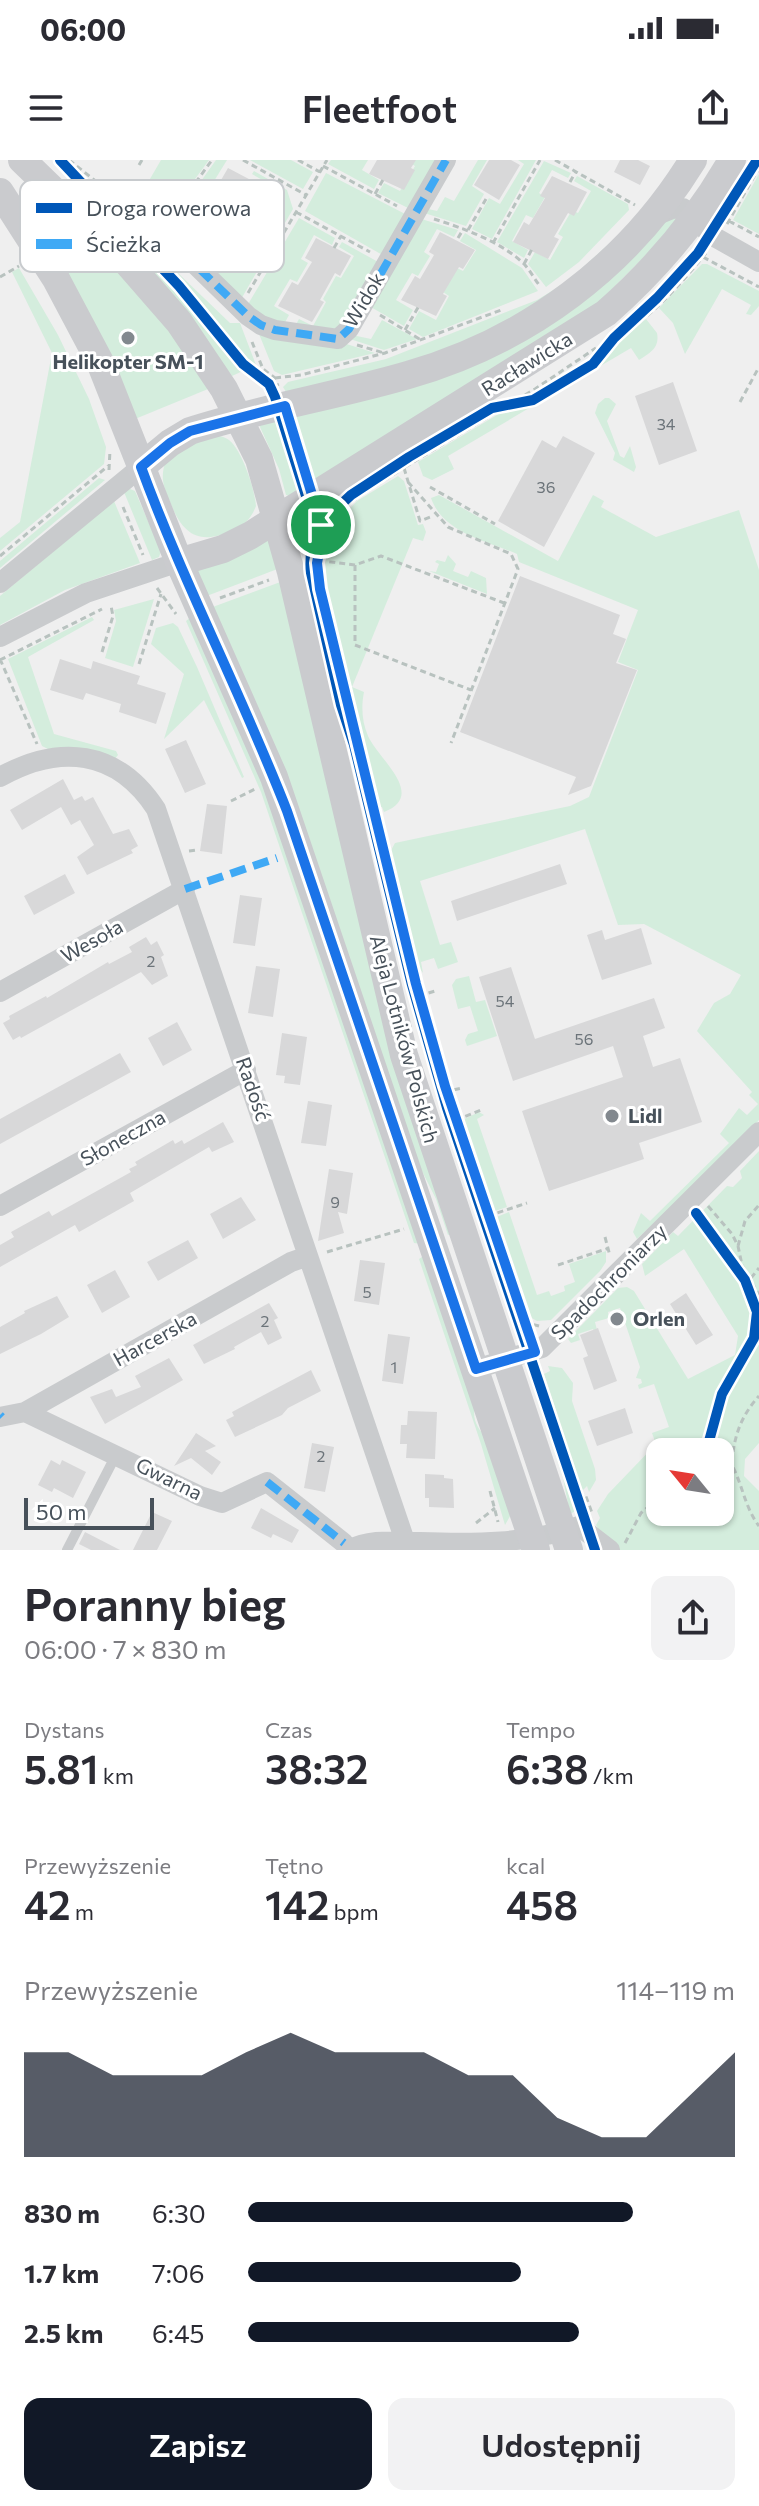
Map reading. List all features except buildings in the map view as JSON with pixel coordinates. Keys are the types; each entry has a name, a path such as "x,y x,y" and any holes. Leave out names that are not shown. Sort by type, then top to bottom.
{"street":[{"path":"22,160 53,180"},
{"name":"Widok","path":"204,272 261,325 338,339 349,329 446,160"},
{"name":"Racławicka","path":"141,467 190,431 408,375 487,346 525,327 601,271 649,208 693,160"},
{"name":"Racławicka","path":"179,562 233,545 606,313 651,273 707,232 732,160"},
{"path":"0,192 20,222"},
{"path":"649,208 678,207 688,212 707,232 759,262"},
{"path":"0,583 141,467 115,396 88,337 53,272"},
{"path":"137,272 179,322 216,374 239,417"},
{"name":"Aleja Lotników Polskich","path":"239,417 259,459 277,517 396,1025 427,1130 523,1355 591,1542"},
{"name":"Aleja Lotników Polskich","path":"141,467 287,811 476,1369 525,1544"},
{"path":"0,637 86,593 179,562"},
{"name":"Radość","path":"0,777 42,758 92,760 113,766 134,781 158,813 405,1541"},
{"name":"Wesoła","path":"0,992 185,889"},
{"name":"Słoneczna","path":"0,1206 246,1070"},
{"name":"Spadochroniarzy","path":"476,1369 523,1355 549,1342 759,1132"},
{"name":"Harcerska","path":"0,1417 25,1412 291,1262 308,1256"},
{"name":"Gwarna","path":"25,1412 200,1496 222,1503 267,1482 346,1546"},
{"path":"346,1546 375,1541 591,1542"}],"lane":[{"path":"67,1550 117,1454"}],"path":[{"path":"60,160 71,165"},
{"path":"139,165 142,160"},
{"path":"197,180 212,160"},
{"path":"243,160 277,180"},
{"path":"298,160 320,172"},
{"path":"284,232 327,160"},
{"path":"493,243 540,160"},
{"path":"555,160 638,206 649,208"},
{"path":"335,680 310,565 315,529 351,495 409,457 492,408 533,400 593,364 620,332 681,272 757,160"},
{"path":"323,166 415,214 466,229 493,243 524,264 544,293"},
{"path":"707,232 729,221 759,168"},
{"path":"570,182 576,171"},
{"path":"375,194 384,178"},
{"path":"284,184 306,195"},
{"path":"458,238 486,199"},
{"path":"296,212 387,262"},
{"path":"729,221 759,237"},
{"path":"334,248 341,236"},
{"path":"524,264 532,249"},
{"path":"703,257 759,287"},
{"path":"0,277 20,265"},
{"path":"261,272 237,312 263,369 275,378 310,498"},
{"path":"405,330 420,304"},
{"path":"362,305 424,341"},
{"path":"275,378 301,375 385,353 506,308"},
{"path":"338,339 385,353"},
{"path":"740,402 759,367"},
{"path":"249,369 269,384 282,407"},
{"path":"0,556 108,466"},
{"path":"404,468 420,521 433,516"},
{"path":"408,482 448,527 511,554 518,569 451,743"},
{"path":"430,487 495,524"},
{"path":"321,525 323,531 317,563 338,668"},
{"path":"317,563 355,565 381,556 504,603"},
{"path":"355,565 355,645 471,690"},
{"path":"139,664 160,592 146,594"},
{"path":"42,758 0,659 122,602"},
{"path":"102,652 113,616 111,606"},
{"path":"344,705 359,743 419,996 488,1216 523,1355"},
{"path":"344,705 412,985 447,1108 523,1355 591,1542 646,1504"},
{"path":"231,801 255,789 251,781"},
{"path":"419,996 435,991"},
{"path":"445,1086 453,1090 462,1088"},
{"path":"456,1120 481,1110"},
{"path":"488,1216 527,1203"},
{"path":"706,1203 738,1246 742,1265 751,1278 757,1298"},
{"path":"738,1246 745,1221 759,1205"},
{"path":"308,1256 404,1229"},
{"path":"558,1265 609,1248"},
{"path":"727,1254 757,1298"},
{"path":"751,1278 759,1268"},
{"path":"713,1438 722,1394 758,1335"},
{"path":"734,1450 737,1431 759,1396"},
{"path":"734,1466 746,1504 759,1526"},
{"path":"488,1483 496,1519 525,1544"},
{"path":"623,1550 646,1508"}],"green space":[{"path":"161,160 209,160 194,180 149,180"},
{"path":"216,160 227,160 215,180 202,180"},
{"path":"250,160 291,160 313,172 303,189"},
{"path":"331,160 368,160 362,170 379,180 374,189 328,164"},
{"path":"412,160 440,160 412,210 378,193 384,183 400,191 415,166 410,163"},
{"path":"478,160 487,160 472,186 484,194 466,226 421,212 424,208 437,211 445,197 454,201"},
{"path":"518,160 536,160 492,239 472,229 489,198 500,204 524,164"},
{"path":"544,161 571,173 568,178 552,170 539,193 545,197 533,218 526,215 512,241 528,250 524,258 497,242"},
{"path":"254,171 270,180 262,180 252,174"},
{"path":"326,173 409,216 386,257 305,211"},
{"path":"759,174 759,234 733,220"},
{"path":"577,176 628,204 629,210 579,262 546,287 528,264 535,252 550,260 563,237 558,234 572,210 578,213 591,191 574,181"},
{"path":"284,188 287,190 293,209 284,225"},
{"path":"674,215 682,219 590,311 316,482 314,477 310,477 293,414 445,373"},
{"path":"299,218 335,238 332,245 314,235 301,259 308,263 297,282 290,279 274,306 289,315 282,328 247,306 267,272 284,272 284,243"},
{"path":"418,218 458,230 454,237 437,229 424,252 430,256 418,276 412,273 396,300 413,310 404,326 369,306"},
{"path":"623,231 625,233 563,288 541,304 468,344 405,366 288,395 283,387 288,382 386,359 537,300 568,281"},
{"path":"465,233 522,268 538,291 423,337 409,329 419,311 436,320 449,296 443,292 457,268 463,271 476,250 460,241"},
{"path":"342,242 380,263 344,329 294,328 299,319 313,326 336,276 341,278 354,256 339,247"},
{"path":"702,264 759,291 759,306 751,315 746,314 751,305 722,289 685,354 673,323 659,308"},
{"path":"19,268 58,335 89,399 106,447 104,464 0,551 0,538 20,522 52,353 12,272"},
{"path":"57,272 122,272 213,387 135,419"},
{"path":"146,272 162,272 245,370 232,376"},
{"path":"169,272 177,272 230,323 240,323 256,365 251,367 247,364"},
{"path":"211,272 257,272 240,301"},
{"path":"646,319 658,338 656,346 647,355 639,360 631,348 448,456 454,469 432,480 423,476 418,462 507,409 537,401 582,374 610,346"},
{"path":"382,320 417,339 384,350 350,339 352,335 371,339"},
{"path":"257,329 337,341 375,353 282,375 274,371"},
{"path":"605,398 616,404 607,421 620,456 624,458 630,446 636,467 634,472 613,460 615,453 595,413 598,404"},
{"path":"278,419 300,490 290,496 286,495 279,469 260,427"},
{"path":"210,434 227,439 239,452 256,506 240,527 219,535 200,537 186,529 175,513 166,491 164,466 166,460"},
{"path":"398,476 404,481 418,525 423,524 426,532 423,541 413,538 352,687 364,692 364,725 368,736 401,787 401,796 396,805 384,812 382,807 375,808 335,639 322,561 329,530 357,501"},
{"path":"99,478 105,480 0,568 0,561"},
{"path":"130,489 135,491 161,551 159,557 152,560 124,492"},
{"path":"439,495 558,561 593,495 604,501 601,507 656,537 739,510 759,570 759,1120 727,1155 637,1239 633,1232 641,1213 650,1221 729,1143 720,1134 739,1108 747,1115 758,1104 749,1095 752,1092 697,1031 714,1003 730,994 741,975 644,924 618,925 585,829 420,881 440,945 451,942 458,962 438,969 434,958 421,962 423,973 420,969 414,970 387,858 395,843 570,806 589,797 638,670 618,662 638,610 519,562 517,554 456,528 437,510 431,498"},
{"path":"114,501 140,563 65,590 0,625 0,596"},
{"path":"269,537 280,568 204,597 194,571"},
{"path":"448,555 456,564 453,571 468,577 471,571 486,578 487,594 429,571 436,572 439,564 435,562 445,562"},
{"path":"283,581 453,1233 448,1235 436,1199 411,1149 210,608"},
{"path":"154,599 133,667 105,658 116,621 114,610"},
{"path":"192,616 253,749 423,1244 414,1243 261,792 186,621"},
{"path":"92,617 94,620 28,657 54,734 116,751 118,755 114,760 42,746 8,659"},
{"path":"173,623 178,627 197,667 242,778 204,700 164,739 184,674 151,644 156,628"},
{"path":"469,976 476,1002 485,1000 497,1036 467,1046 465,1040 468,1034 478,1031 470,1006 458,1009 452,985 456,979"},
{"path":"479,1112 484,1115 477,1119 507,1207 492,1212 487,1209 458,1122"},
{"path":"759,1151 759,1443 745,1459 744,1476 759,1491 759,1550 619,1550 600,1533 596,1525 600,1518 597,1511 608,1494 646,1454 646,1526 734,1526 734,1438 654,1438 652,1433 669,1427 654,1384 639,1389 641,1379 636,1378 640,1367 620,1308 608,1312 609,1318 595,1322 598,1334 595,1335 593,1329 578,1334 580,1340 571,1343 568,1339 618,1288 627,1287 634,1291 688,1379 735,1355 738,1336 684,1249 645,1276 642,1264 673,1232 678,1236 727,1186 733,1187 742,1178 740,1171"},
{"path":"509,1212 537,1295 549,1291 551,1296 565,1291 564,1286 575,1282 569,1264 606,1251 606,1262 600,1271 551,1320 537,1321 523,1313 492,1223 494,1218"},
{"path":"426,1254 476,1402 476,1422 488,1438 513,1511 505,1525 419,1259"},
{"path":"548,1366 562,1368 573,1383 572,1401 595,1469 596,1480 589,1492 587,1486 582,1491 544,1374 550,1371"},
{"path":"532,1371 579,1509 570,1514 563,1478 529,1376"}],"marked path":[{"path":"203,272 261,325 275,330 338,339 349,329 446,160"},
{"path":"185,889 277,858"},
{"path":"267,1482 344,1543"}],"cycle path":[{"path":"60,160 79,180"},
{"path":"315,529 351,495 409,457 492,408 533,400 593,364 614,338 657,298 698,253 757,160"},
{"path":"166,272 243,364 269,384 275,397 312,515 311,573 412,985 447,1108 595,1550"},
{"path":"696,1213 745,1280 757,1312 754,1338 722,1394 710,1438"}],"place":[{"name":"Helikopter SM-1","path":"128,338"},
{"name":"Lidl","path":"612,1116"},
{"name":"Orlen","path":"617,1319"}],"route":[{"path":"285,406 321,525 323,531 317,563 320,589 416,984 445,1086 535,1352 476,1369 287,811 141,467 190,431 285,406"}]}
